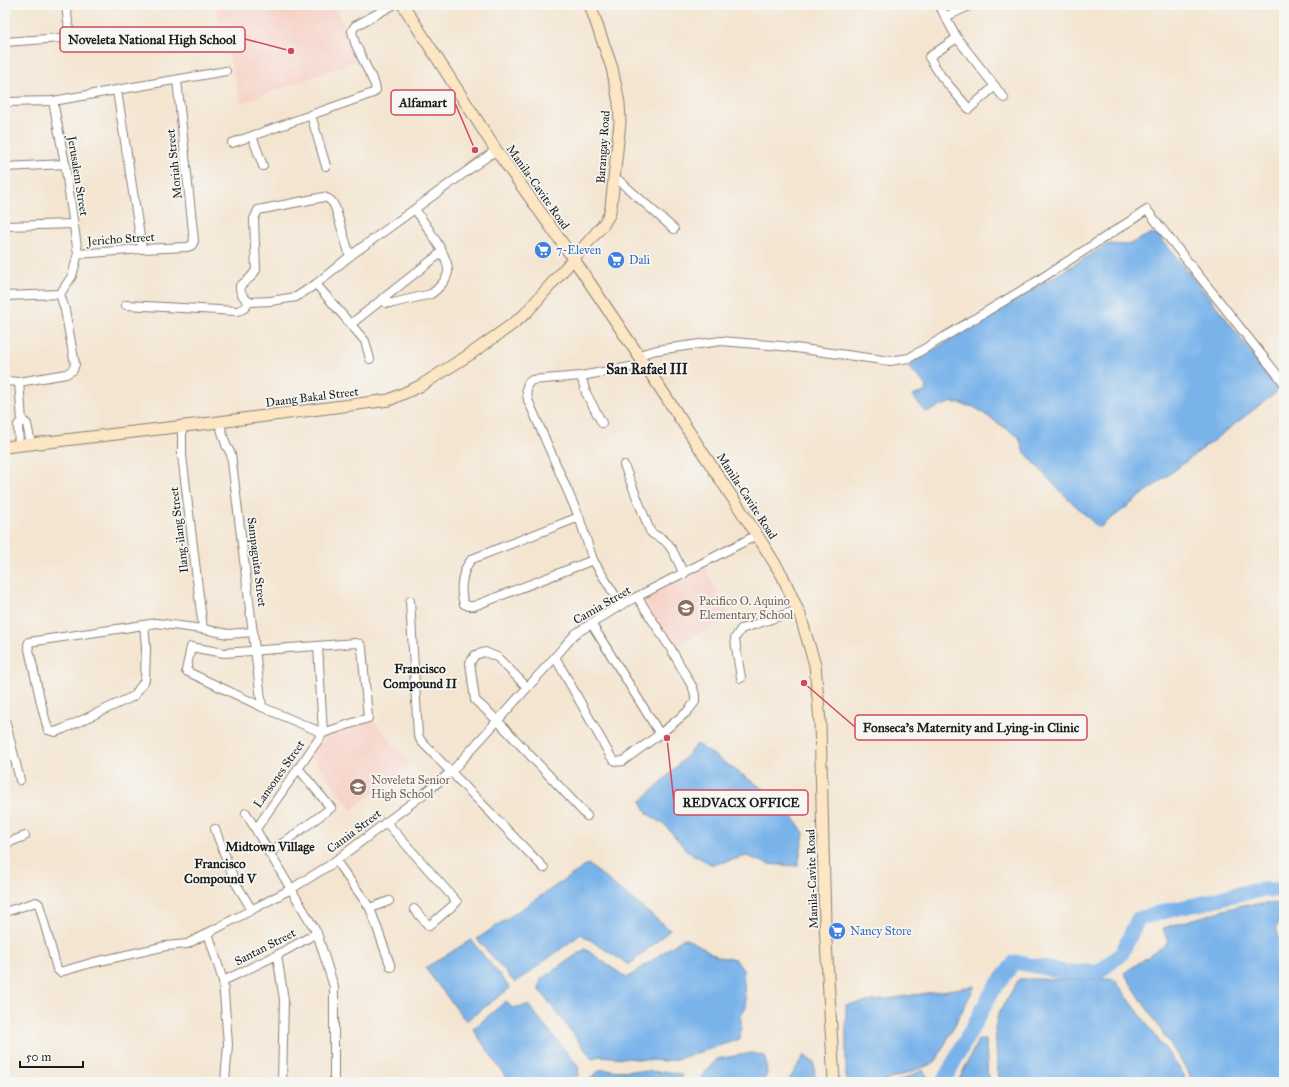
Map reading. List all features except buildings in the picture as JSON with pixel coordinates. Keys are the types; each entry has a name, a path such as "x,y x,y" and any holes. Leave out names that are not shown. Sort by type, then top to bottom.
{"main road":[{"name":"Manila-Cavite Road","path":"403,5 496,150 573,258 757,535 782,575 798,610 815,665 822,747 826,924 834,1082"},
{"name":"Barangay Road","path":"573,258 603,225 609,215 615,177 620,122 619,103 610,63 590,5"},
{"name":"Daang Bakal Street","path":"5,447 358,405 396,398 420,386 472,353 510,326 525,314 573,258"}],"street":[{"path":"5,42 61,38 66,36 69,30 66,5"},
{"path":"232,143 311,116 372,93 376,90 355,43 352,31 355,26 392,5"},
{"path":"939,5 957,38 1004,98"},
{"path":"945,17 971,5"},
{"path":"957,38 929,57 941,76 969,109 995,86"},
{"path":"5,102 53,101 226,71"},
{"name":"Moriah Street","path":"177,80 194,241 192,245"},
{"path":"117,91 142,249"},
{"name":"Jerusalem Street","path":"53,101 65,164 78,254"},
{"path":"311,116 326,166"},
{"path":"252,136 263,166"},
{"path":"350,256 335,206 329,198 324,197 258,210 254,219 256,270 240,286 239,289 249,302 271,301 296,297 316,284 350,256 496,150"},
{"path":"5,167 65,164"},
{"path":"615,177 674,229"},
{"path":"382,299 386,303 431,294 436,291 448,274 448,268 442,252 416,209"},
{"path":"642,362 657,350 721,341 781,346 890,362 908,358 1034,283 1147,210 1284,383"},
{"path":"5,226 74,224"},
{"name":"Jericho Street","path":"60,294 72,276 78,254 187,247 192,245"},
{"path":"351,324 442,252"},
{"path":"316,284 365,340 370,359"},
{"path":"5,296 60,294 65,310 75,364 73,370 66,374 19,382 5,381"},
{"path":"126,305 242,311 249,302"},
{"path":"621,605 593,560 579,517 528,400 526,386 528,382 532,380 581,376 630,367"},
{"path":"581,376 586,393 602,423"},
{"path":"19,382 22,420 18,425 19,446"},
{"path":"22,420 27,424 31,444"},
{"name":"Sampaguita Street","path":"219,422 226,445 231,454 262,707"},
{"name":"Ilang-ilang Street","path":"182,427 182,455 203,629"},
{"path":"624,466 650,531 653,535 664,540 668,544 684,574"},
{"path":"579,517 472,559 466,564 461,590 462,598 464,604 474,606 593,560"},
{"name":"Camia Street","path":"5,911 36,902 39,904 57,969 60,972 91,963 166,946 187,944 291,889 336,860 425,793 452,771 575,634 621,605 638,598 757,535"},
{"path":"555,657 610,757 614,761 618,762 623,760 660,734 687,712 695,702 695,695 693,688 671,649 638,598"},
{"path":"410,601 418,735 422,741 544,868"},
{"path":"741,678 735,638 742,629 798,610"},
{"path":"144,625 146,647 145,680 134,696 63,730 54,732 48,730 28,645 29,642 156,623 228,634 253,632"},
{"path":"591,623 660,734"},
{"path":"356,642 360,644 362,648 368,718 323,733 262,707 186,671 191,647 224,653 255,652 356,642"},
{"path":"318,646 323,733"},
{"path":"527,687 497,657 485,652 475,655 470,664 475,700 497,720 587,816"},
{"path":"5,720 20,780"},
{"name":"Lansones Street","path":"256,829 323,733"},
{"path":"269,853 331,808 298,768"},
{"path":"246,813 317,933 334,987 334,1082"},
{"path":"386,822 457,902 429,926 414,909"},
{"path":"214,829 235,882 252,910"},
{"path":"5,844 26,836"},
{"path":"336,860 370,908 391,967"},
{"path":"370,908 389,901"},
{"path":"208,933 223,981 228,1044 225,1082"},
{"name":"Santan Street","path":"223,981 278,955 317,933"},
{"path":"278,955 284,1000 282,1082"}],"shaded area":[{"path":"215,5 335,5 359,60 241,103"},
{"name":"Pacifico O. Aquino Elementary School","path":"704,564 730,618 672,647 642,599"},
{"name":"Noveleta Senior High School","path":"372,719 410,764 352,810 311,756 325,737"}],"water":[{"path":"1150,234 1159,236 1221,312 1275,383 1278,391 1099,528 1054,485 1023,450 1019,437 974,407 952,402 926,412 912,396 925,392 926,385 907,366 1108,244 1128,245"},
{"path":"697,744 784,803 804,833 798,866 768,864 747,856 713,865 688,852 665,825 648,814 641,801 669,775"},
{"path":"588,864 670,930 629,965 581,934 515,983 477,939"},
{"path":"1284,903 1284,919 1276,926 1284,962 1284,1082 1191,1082 1189,1073 1124,973 1168,943 1163,928 1242,905"},
{"path":"684,938 718,957 735,959 743,970 746,1008 741,1015 740,1039 681,1058 664,1061 599,1056 592,1059 539,989 541,979 585,949 627,978"},
{"path":"471,940 510,988 466,1021 425,968"},
{"path":"1019,979 1114,979 1184,1075 1184,1082 998,1082 995,1028 998,1014"},
{"path":"975,986 935,1063 882,1082 846,1082 846,1005"},
{"path":"506,1001 512,1008 528,1005 578,1066 579,1076 565,1082 509,1082 473,1029"},
{"path":"978,1040 986,1040 988,1082 958,1082"},
{"path":"752,1053 765,1056 767,1074 763,1082 701,1082 701,1077 717,1059"},
{"path":"804,1055 814,1063 815,1082 788,1082"},
{"path":"600,1070 668,1072 681,1074 683,1082 586,1082"},
{"path":"923,1070 927,1076 926,1082 897,1082"}],"waterway":[{"path":"943,1082 993,990 1015,962 1065,972 1099,972 1122,953 1138,919 1232,895 1260,890 1284,890"}],"place":[{"name":"Noveleta National High School","path":"291,51"},
{"name":"Alfamart","path":"475,150"},
{"name":"7-Eleven","path":"543,250"},
{"name":"Dali","path":"616,260"},
{"name":"Pacifico O. Aquino Elementary School","path":"686,608"},
{"name":"Fonseca's Maternity and Lying-in Clinic","path":"804,683"},
{"name":"REDVACX OFFICE","path":"667,738"},
{"name":"Noveleta Senior High School","path":"358,787"},
{"name":"Nancy Store","path":"837,931"}],"district":[{"name":"San Rafael III","path":"647,369"},
{"name":"Francisco Compound II","path":"420,676"},
{"name":"Midtown Village","path":"270,846"},
{"name":"Francisco Compound V","path":"220,870"}]}
